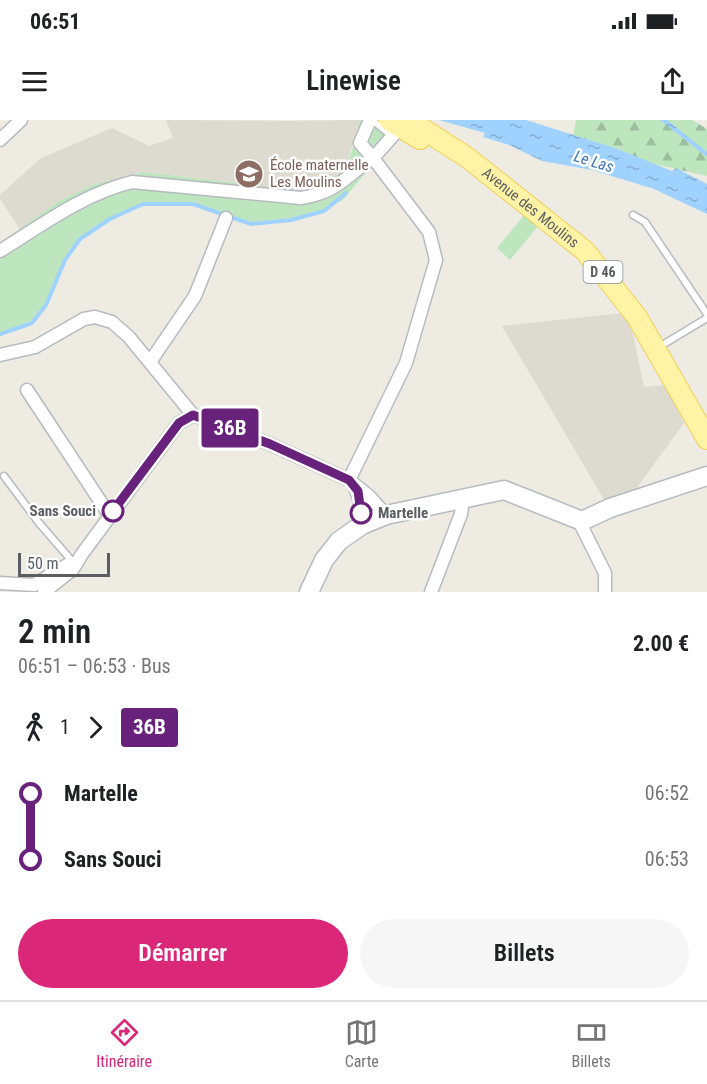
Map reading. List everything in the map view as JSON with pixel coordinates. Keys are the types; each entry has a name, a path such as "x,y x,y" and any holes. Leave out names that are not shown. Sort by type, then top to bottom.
{"main road":[{"name":"Avenue des Moulins","path":"399,124 428,132 468,158 585,251 631,309 707,439"},
{"name":"D 46","path":"399,124 418,139 451,147"}],"street":[{"path":"0,140 21,120"},
{"path":"354,170 360,142 371,120"},
{"path":"0,251 77,203 111,187 132,182 301,198 323,194 344,183 354,170 373,158 399,124"},
{"path":"351,482 406,363 436,260 429,232 360,142"},
{"path":"150,362 195,296 226,218"},
{"path":"0,355 35,347 66,327 95,317 112,322 150,362 193,415 270,444 351,482 386,515"},
{"path":"27,390 110,516"},
{"path":"0,583 34,585 77,557 179,423 193,415"},
{"path":"579,521 610,508 707,476"},
{"path":"351,482 359,498 362,525"},
{"path":"309,592 332,549 349,532 362,525 386,515 508,490 579,521 604,573 605,592"},
{"path":"430,592 461,514 464,500"},
{"path":"44,592 74,569 77,557"}],"lane":[{"path":"371,120 399,124"},
{"path":"633,215 645,222 707,316 656,349"},
{"path":"4,476 39,523 77,557"}],"shaded area":[{"name":"École maternelle Les Moulins","path":"166,120 360,120 345,170 324,186 304,191 143,172 92,185 59,201 20,229 0,199 0,195 41,158 112,128 149,146 173,138"},
{"path":"624,313 631,326 644,387 666,385 684,423 633,493 606,503 502,326"}],"green space":[{"path":"360,120 375,120 395,137 343,200 323,210 291,218 251,222 194,202 143,204 108,219 80,237 65,259 47,304 31,321 0,333 0,243 59,201 92,185 143,172 304,191 319,187 338,175 345,167"},
{"path":"576,120 692,120 707,129 707,176 571,145"},
{"path":"525,214 539,225 510,260 497,248"}],"water":[{"name":"Le Las","path":"439,120 526,120 615,148 672,171 676,168 707,184 707,214 654,189 592,170 542,161 509,145 483,137 485,133"},
{"path":"660,120 667,120 707,152 707,157"}],"waterway":[{"path":"0,334 32,323 46,305 65,260 80,239 110,219 143,204 193,204 251,224 291,220 324,211 346,193"}],"bus line":[{"name":"36B","path":"113,511 179,423 193,415 270,444 349,480 358,491 361,513"}],"place":[{"name":"École maternelle Les Moulins","path":"249,174"},
{"name":"Sans Souci","path":"113,511"},
{"name":"Martelle","path":"361,513"}]}
